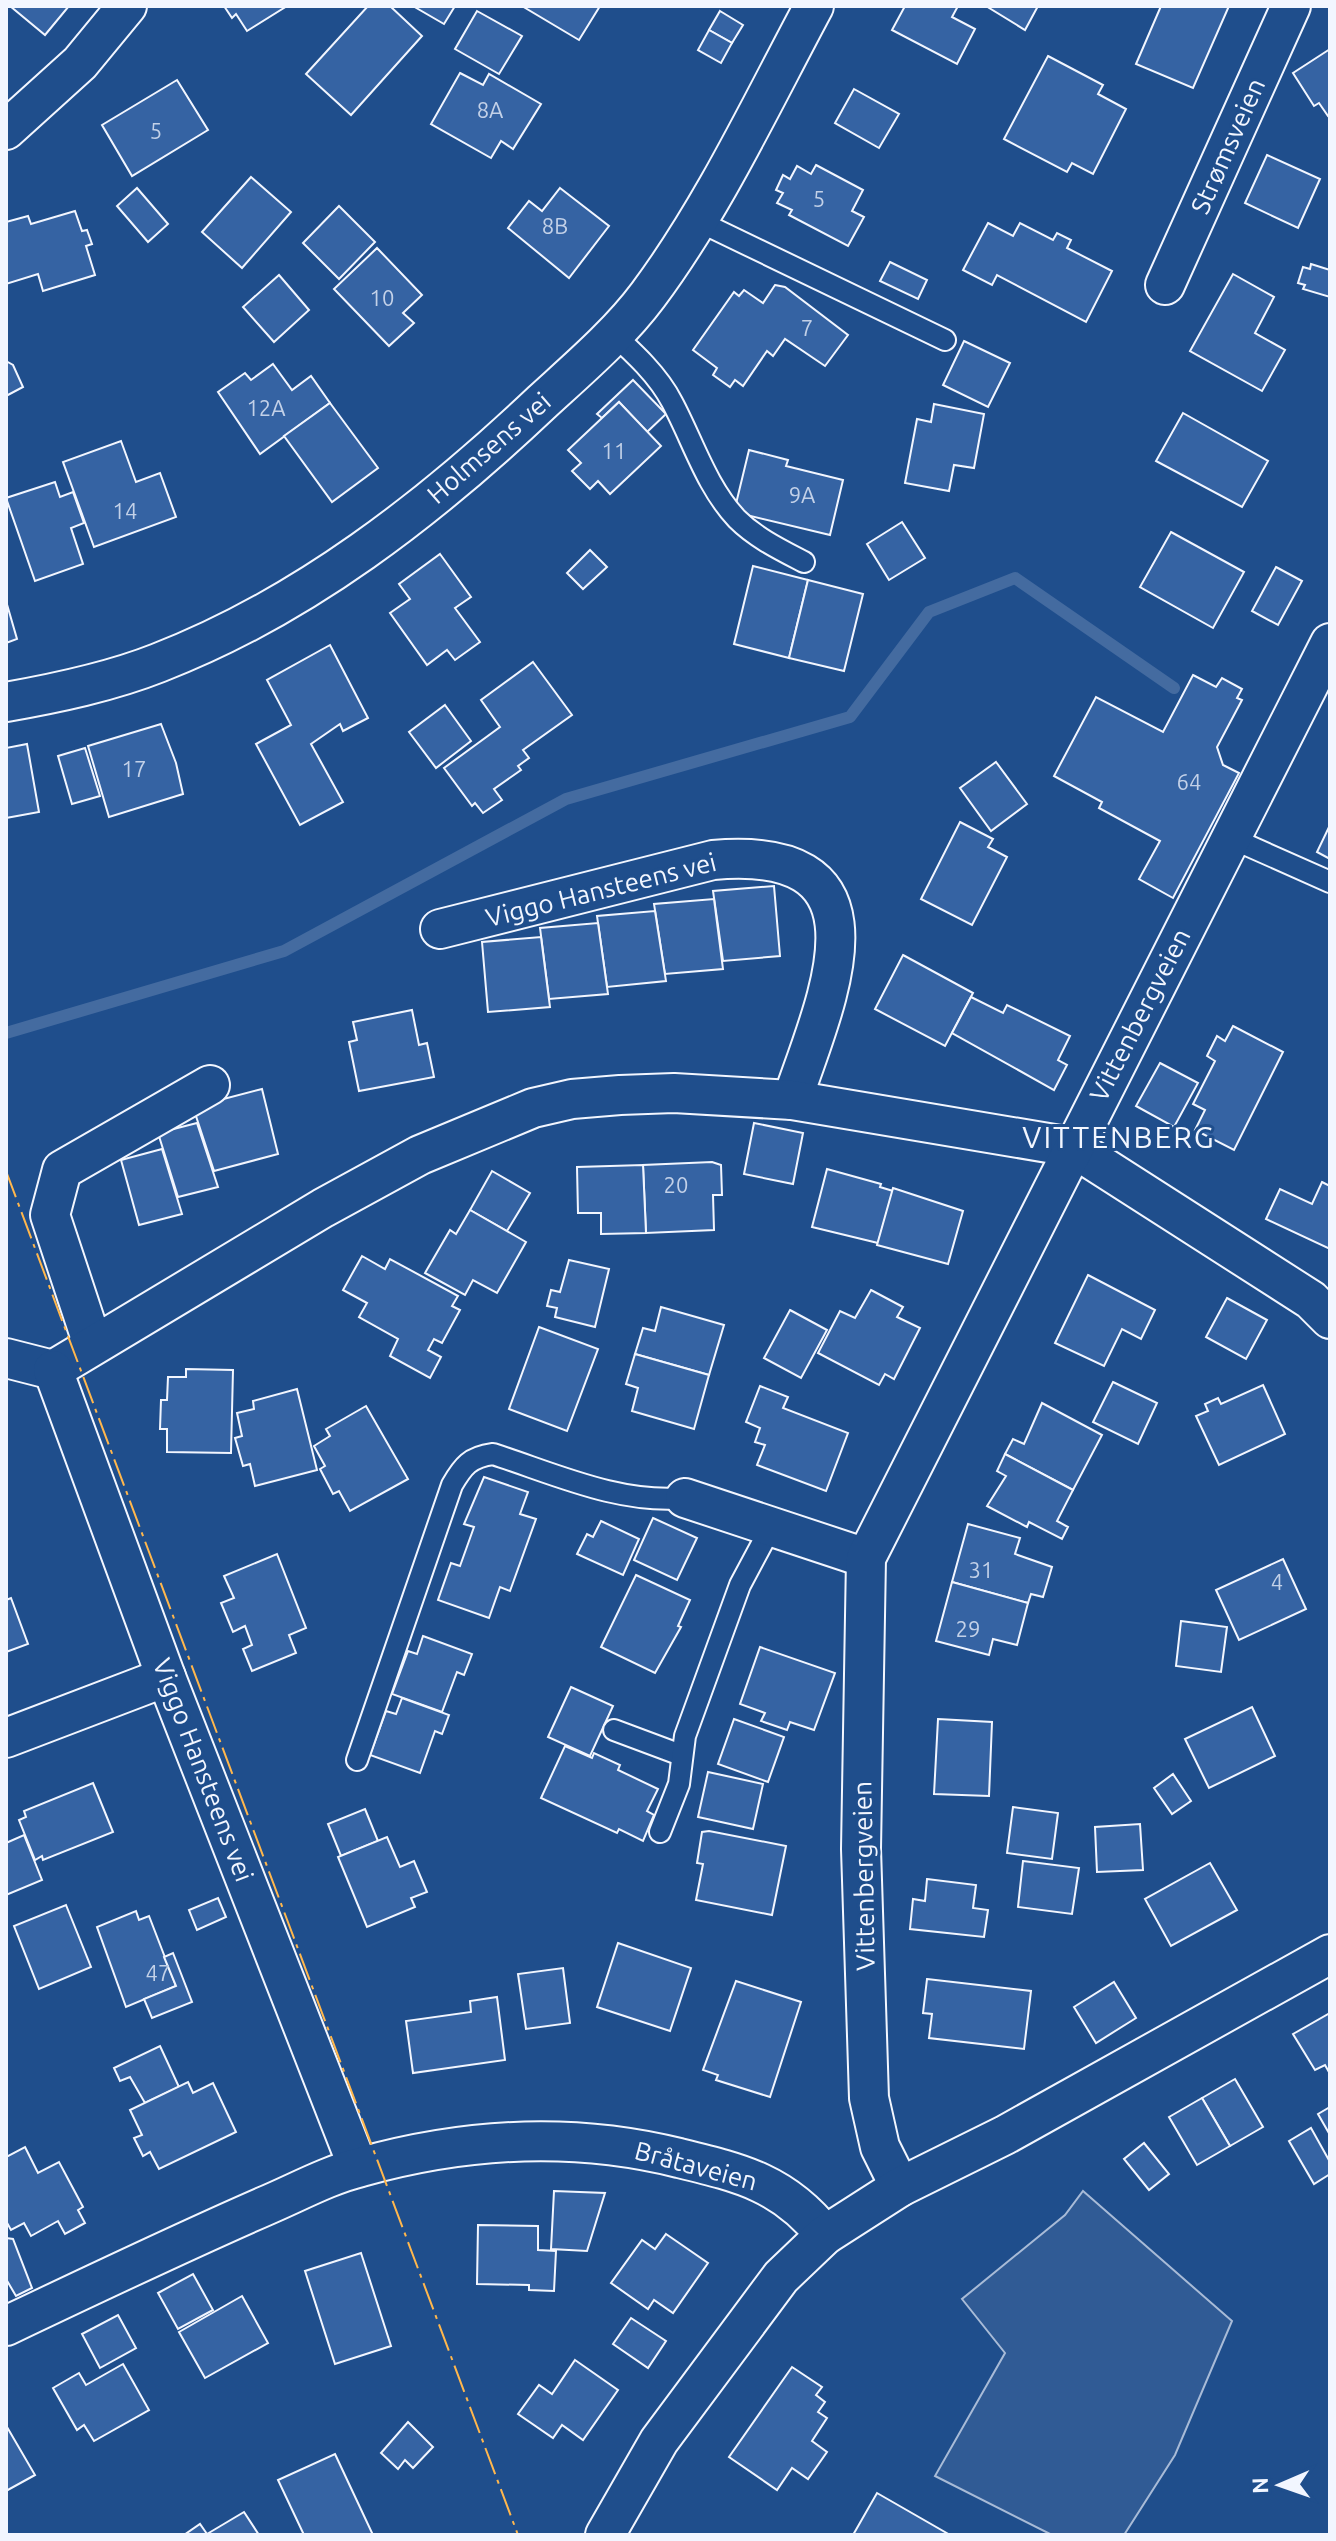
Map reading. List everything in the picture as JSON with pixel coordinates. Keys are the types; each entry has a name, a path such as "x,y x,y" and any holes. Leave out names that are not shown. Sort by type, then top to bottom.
{"street":[{"path":"6,130 80,63 127,6"},
{"name":"Holmsens vei","path":"6,702 106,680 157,663 224,634 283,602 356,555 443,491 509,434 647,297 696,220 814,6"},
{"name":"Strømsveien","path":"1165,285 1291,6"},
{"name":"Vittenbergveien","path":"900,2187 880,2147 869,2098 861,1849 866,1558 1231,838 1320,686 1330,643"},
{"name":"Viggo Hansteens vei","path":"440,929 713,860 742,858 794,865 823,892 837,932 837,960 827,1001 792,1100"},
{"path":"93,1345 50,1215 62,1170 210,1085"},
{"path":"6,1358 53,1370 406,1162 482,1126 533,1108 572,1099 674,1093 792,1100 1072,1147 1311,1300 1330,1319"},
{"name":"Viggo Hansteens vei","path":"53,1370 166,1677 358,2167"},
{"path":"685,1498 866,1558"},
{"path":"6,1738 166,1677"},
{"path":"605,2535 659,2441 781,2277 825,2235 900,2187 1005,2135 1330,1954"},
{"name":"Bråtaveien","path":"6,2326 184,2241 358,2167 445,2149 521,2140 589,2141 662,2154 765,2183 806,2210 825,2235"}],"lane":[{"path":"696,220 945,340"},
{"path":"612,333 641,359 671,398 714,490 739,520 770,544 804,562"},
{"path":"1231,838 1330,882"},
{"path":"357,1760 452,1485 464,1464 476,1456 493,1454 625,1496 655,1501 685,1498"},
{"path":"660,1832 679,1784 681,1755 740,1585 771,1527"},
{"path":"614,1730 681,1755"}],"shaded area":[{"path":"1083,2191 1232,2321 1175,2455 1124,2535 1052,2535 935,2476 1005,2353 962,2299 1065,2215"}],"building":[{"path":"10,6 69,6 45,35"},
{"path":"224,6 287,6 247,31 236,14 232,18"},
{"path":"368,6 390,6 422,36 351,115 306,74"},
{"path":"413,6 455,6 444,24"},
{"path":"522,6 600,6 579,40"},
{"path":"905,6 958,6 952,17 975,29 957,64 892,30"},
{"path":"986,6 1038,6 1025,30"},
{"path":"1161,6 1229,6 1193,88 1136,64"},
{"path":"477,11 522,36 499,74 455,49"},
{"path":"720,11 743,25 732,43 709,30"},
{"path":"709,30 732,43 721,63 698,50"},
{"path":"1330,49 1328,116 1319,103 1314,106 1293,73"},
{"path":"1048,56 1103,85 1098,94 1126,109 1093,174 1072,163 1067,172 1004,139"},
{"path":"460,73 483,85 489,74 541,104 513,149 501,141 491,158 431,124"},
{"path":"177,80 208,130 132,176 102,125"},
{"path":"854,89 899,114 879,148 835,123"},
{"path":"1267,155 1320,179 1298,228 1245,203"},
{"path":"816,165 863,190 852,211 864,217 848,246 789,215 792,210 777,203 783,193 776,190 783,175 790,179 797,166 811,174"},
{"path":"251,177 291,212 242,268 202,232"},
{"path":"137,188 168,224 148,242 117,206"},
{"path":"560,188 609,226 569,278 508,228 529,201 542,211"},
{"path":"339,206 375,242 339,279 303,243"},
{"path":"75,211 82,231 87,230 92,244 86,246 95,275 43,291 38,274 6,284 6,222 28,216 31,224"},
{"path":"988,223 1013,236 1020,223 1053,240 1057,233 1071,240 1067,248 1112,271 1086,322 997,275 992,285 963,270"},
{"path":"377,248 422,295 403,313 414,323 389,346 334,289"},
{"path":"890,262 927,280 918,299 880,281"},
{"path":"1311,264 1330,270 1330,297 1303,289 1305,285 1298,283 1303,267 1310,269"},
{"path":"1233,274 1274,297 1255,333 1285,350 1262,391 1190,351"},
{"path":"279,275 309,310 274,342 243,307"},
{"path":"775,285 785,287 848,335 825,366 785,339 773,356 767,351 743,386 735,380 730,387 713,375 717,368 693,350 734,292 739,296 744,290 763,303"},
{"path":"964,341 1010,363 988,407 943,385"},
{"path":"6,361 13,365 23,387 6,396"},
{"path":"273,364 292,390 311,376 330,403 260,454 218,392 245,373 251,380"},
{"path":"633,380 666,414 647,432 619,402 602,418 597,414"},
{"path":"619,402 661,446 610,494 598,481 590,489 572,471 581,463 568,450"},
{"path":"330,403 378,468 332,502 284,436"},
{"path":"934,404 984,414 974,468 954,465 949,491 905,483 917,419 931,422"},
{"path":"1183,413 1268,461 1242,507 1156,461"},
{"path":"121,441 136,482 160,473 176,517 94,547 63,462"},
{"path":"749,450 788,460 786,466 843,480 830,535 734,512"},
{"path":"55,482 60,497 73,492 84,523 71,528 83,564 35,581 6,498"},
{"path":"902,522 925,558 889,580 867,544"},
{"path":"1171,532 1244,572 1213,628 1140,587"},
{"path":"590,550 607,567 583,589 567,573"},
{"path":"440,554 471,597 455,608 480,642 455,660 447,650 427,665 390,613 410,599 399,584"},
{"path":"753,566 808,580 789,658 734,644"},
{"path":"1276,567 1302,581 1278,625 1252,611"},
{"path":"808,580 863,594 844,671 789,658"},
{"path":"6,601 17,639 6,643"},
{"path":"330,645 368,718 343,731 340,724 311,744 343,802 300,825 256,744 291,725 267,680"},
{"path":"533,662 572,715 523,750 529,758 518,766 521,770 494,789 502,800 483,813 475,803 472,806 444,768 500,727 481,700"},
{"path":"1193,675 1216,687 1222,678 1242,689 1237,698 1242,700 1217,747 1223,765 1239,773 1173,898 1139,879 1160,841 1099,808 1102,802 1054,776 1096,697 1163,732"},
{"path":"445,705 471,741 436,768 409,732"},
{"path":"161,724 176,763 183,794 109,817 88,746"},
{"path":"27,744 39,812 6,818 6,748"},
{"path":"85,748 100,796 72,804 58,756"},
{"path":"996,762 1027,804 991,831 960,788"},
{"path":"960,822 993,839 988,847 1007,857 972,925 921,899"},
{"path":"1330,825 1330,859 1317,852"},
{"path":"774,886 780,956 723,961 713,891"},
{"path":"714,899 723,969 665,974 654,904"},
{"path":"655,911 666,981 607,987 597,916"},
{"path":"598,923 608,994 549,999 540,928"},
{"path":"541,937 550,1007 488,1012 482,942"},
{"path":"903,955 973,993 945,1046 875,1009"},
{"path":"971,997 1003,1013 1007,1005 1070,1036 1058,1060 1067,1065 1054,1090 952,1033"},
{"path":"412,1010 419,1045 427,1043 434,1077 359,1091 349,1042 357,1040 353,1022"},
{"path":"1233,1026 1283,1052 1234,1150 1195,1130 1205,1110 1193,1104 1215,1061 1207,1056 1217,1036 1225,1041"},
{"path":"1160,1063 1198,1083 1174,1127 1136,1106"},
{"path":"262,1089 278,1154 214,1171 193,1107"},
{"path":"197,1123 218,1187 178,1197 158,1133"},
{"path":"754,1123 803,1133 793,1184 744,1174"},
{"path":"162,1149 182,1214 139,1225 121,1160"},
{"path":"712,1162 721,1165 722,1195 713,1195 714,1230 646,1233 643,1165"},
{"path":"643,1165 646,1233 601,1234 601,1213 578,1213 577,1167"},
{"path":"827,1169 881,1184 880,1187 893,1191 878,1243 812,1227"},
{"path":"492,1171 530,1193 507,1231 470,1210"},
{"path":"1322,1182 1330,1186 1330,1249 1266,1219 1280,1189 1312,1204"},
{"path":"893,1188 963,1211 948,1264 877,1245"},
{"path":"470,1210 526,1242 497,1293 473,1280 465,1295 425,1273 450,1230 456,1234"},
{"path":"362,1256 385,1269 390,1259 458,1296 452,1306 460,1310 442,1343 434,1339 428,1350 441,1357 430,1378 390,1356 398,1339 359,1317 367,1303 343,1290"},
{"path":"569,1260 609,1269 595,1327 555,1317 557,1308 547,1306 551,1290 560,1292"},
{"path":"1088,1275 1155,1310 1141,1339 1122,1329 1104,1366 1055,1343"},
{"path":"871,1290 903,1307 897,1317 920,1328 894,1379 885,1374 879,1385 818,1353 840,1311 855,1318"},
{"path":"1227,1298 1267,1320 1246,1359 1206,1337"},
{"path":"661,1307 724,1325 709,1375 635,1354 643,1328 655,1331"},
{"path":"790,1310 827,1330 801,1378 764,1358"},
{"path":"539,1327 598,1349 567,1431 509,1409"},
{"path":"635,1354 709,1375 694,1429 632,1411 638,1388 626,1384"},
{"path":"186,1369 233,1370 231,1453 167,1452 167,1429 160,1429 161,1400 167,1400 168,1377 186,1377"},
{"path":"1113,1382 1157,1403 1138,1444 1093,1422"},
{"path":"1263,1385 1285,1434 1219,1465 1196,1416 1208,1411 1205,1404 1218,1398 1221,1404"},
{"path":"760,1386 788,1397 783,1408 848,1433 826,1491 757,1465 765,1445 755,1442 760,1428 746,1422"},
{"path":"297,1389 317,1470 255,1486 250,1464 243,1466 235,1438 242,1436 237,1413 254,1409 253,1401"},
{"path":"1042,1403 1102,1435 1073,1490 1005,1454 1013,1439 1024,1444"},
{"path":"366,1406 408,1479 350,1511 339,1491 333,1494 320,1469 325,1466 314,1446 330,1436 326,1429"},
{"path":"1005,1454 1073,1490 1057,1521 1068,1527 1062,1539 1029,1522 1027,1527 987,1506 1006,1476 997,1471"},
{"path":"484,1477 528,1492 520,1514 536,1519 510,1591 500,1587 489,1618 438,1600 451,1563 460,1566 474,1527 464,1524"},
{"path":"653,1518 697,1538 677,1580 634,1560"},
{"path":"601,1521 639,1539 623,1575 577,1554 587,1534 593,1537"},
{"path":"968,1524 1020,1538 1015,1554 1052,1567 1043,1597 1031,1594 1028,1603 952,1582"},
{"path":"277,1554 306,1628 289,1635 296,1653 252,1671 243,1649 252,1645 245,1626 233,1632 221,1603 234,1598 224,1576"},
{"path":"1283,1559 1306,1609 1239,1640 1216,1590"},
{"path":"636,1575 690,1600 678,1626 681,1627 655,1673 601,1647"},
{"path":"952,1582 1028,1603 1017,1645 993,1639 989,1655 936,1641"},
{"path":"11,1598 28,1644 6,1652 6,1600"},
{"path":"1181,1621 1227,1627 1221,1672 1176,1666"},
{"path":"423,1636 472,1654 464,1675 457,1672 442,1712 392,1694 408,1651 417,1654"},
{"path":"760,1647 835,1673 814,1730 790,1722 787,1730 761,1721 765,1713 740,1704"},
{"path":"571,1687 613,1706 590,1756 548,1737"},
{"path":"402,1698 449,1715 442,1734 435,1731 420,1773 370,1755 386,1711 396,1714"},
{"path":"1252,1707 1275,1756 1209,1788 1185,1739"},
{"path":"734,1719 784,1737 768,1782 718,1764"},
{"path":"938,1719 992,1722 989,1796 934,1794"},
{"path":"565,1746 592,1758 594,1753 620,1765 618,1770 658,1789 647,1811 654,1815 643,1841 619,1829 617,1833 541,1798"},
{"path":"708,1772 763,1784 753,1829 698,1817"},
{"path":"1173,1774 1191,1801 1172,1814 1154,1788"},
{"path":"93,1783 113,1832 43,1860 42,1856 35,1860 19,1820 26,1817 24,1811"},
{"path":"1013,1807 1058,1813 1052,1859 1007,1853"},
{"path":"365,1809 378,1841 341,1856 328,1824"},
{"path":"1140,1824 1143,1870 1097,1872 1095,1827"},
{"path":"702,1832 786,1846 772,1915 696,1900 703,1864 697,1863"},
{"path":"24,1835 42,1880 6,1895 6,1843"},
{"path":"387,1837 400,1867 414,1861 427,1892 411,1898 415,1907 367,1927 338,1857"},
{"path":"1023,1861 1079,1868 1072,1914 1018,1907"},
{"path":"1210,1863 1237,1910 1171,1946 1145,1899"},
{"path":"927,1879 976,1885 973,1908 988,1910 984,1937 910,1929 913,1899 925,1901"},
{"path":"218,1898 226,1917 197,1930 189,1910"},
{"path":"66,1905 91,1967 39,1989 14,1926"},
{"path":"136,1911 139,1920 149,1916 176,1986 126,2007 97,1927"},
{"path":"618,1943 691,1968 670,2031 597,2007"},
{"path":"173,1953 192,2002 152,2018 144,1999 176,1986 164,1957"},
{"path":"563,1968 570,2023 526,2029 518,1974"},
{"path":"927,1979 1031,1991 1024,2049 929,2038 932,2014 923,2013"},
{"path":"736,1981 801,2002 770,2097 716,2080 718,2075 703,2070"},
{"path":"1114,1982 1136,2018 1096,2043 1074,2007"},
{"path":"497,1997 505,2060 413,2073 406,2021 471,2012 470,2001"},
{"path":"1330,2013 1330,2074 1325,2065 1315,2070 1293,2034"},
{"path":"160,2046 179,2087 145,2103 130,2077 120,2081 114,2068"},
{"path":"1235,2079 1263,2127 1230,2146 1202,2098"},
{"path":"188,2082 193,2093 213,2083 236,2132 159,2169 150,2152 143,2156 134,2138 142,2135 130,2110"},
{"path":"1202,2098 1230,2146 1197,2165 1169,2117"},
{"path":"1330,2107 1330,2135 1318,2114"},
{"path":"1311,2128 1330,2162 1330,2174 1314,2184 1289,2141"},
{"path":"1144,2143 1169,2174 1149,2190 1124,2159"},
{"path":"25,2147 38,2173 59,2162 83,2207 78,2210 85,2223 65,2234 58,2221 31,2236 24,2223 11,2230 6,2221 6,2157"},
{"path":"554,2191 605,2193 587,2251 551,2249"},
{"path":"478,2225 538,2226 538,2250 556,2251 554,2291 529,2290 529,2285 477,2284"},
{"path":"666,2234 708,2263 673,2313 654,2300 648,2309 611,2283 642,2240 655,2249"},
{"path":"6,2238 13,2239 32,2288 16,2296 6,2279"},
{"path":"361,2253 391,2346 335,2364 305,2271"},
{"path":"193,2274 213,2310 178,2329 158,2293"},
{"path":"242,2296 268,2343 205,2378 179,2332"},
{"path":"118,2315 136,2348 100,2368 82,2334"},
{"path":"631,2318 666,2341 648,2368 613,2344"},
{"path":"575,2360 618,2390 583,2440 562,2425 553,2438 518,2414 539,2385 552,2394"},
{"path":"123,2364 149,2410 94,2441 84,2425 77,2430 53,2388 79,2373 86,2385"},
{"path":"792,2367 822,2387 816,2395 825,2402 818,2412 827,2418 812,2441 827,2452 808,2479 792,2468 777,2490 729,2457"},
{"path":"408,2422 433,2447 413,2468 405,2460 398,2469 381,2453"},
{"path":"6,2428 35,2475 6,2491"},
{"path":"335,2454 373,2535 304,2535 278,2480"},
{"path":"877,2493 950,2535 853,2535"},
{"path":"244,2512 259,2535 184,2535 200,2524 207,2534"}],"waterway":[{"path":"6,1033 284,951 566,799 850,717 929,612 1015,578 1174,688"}],"power":[{"path":"6,1171 518,2535"}],"district":[{"name":"VITTENBERG","path":"1119,1138"}]}
